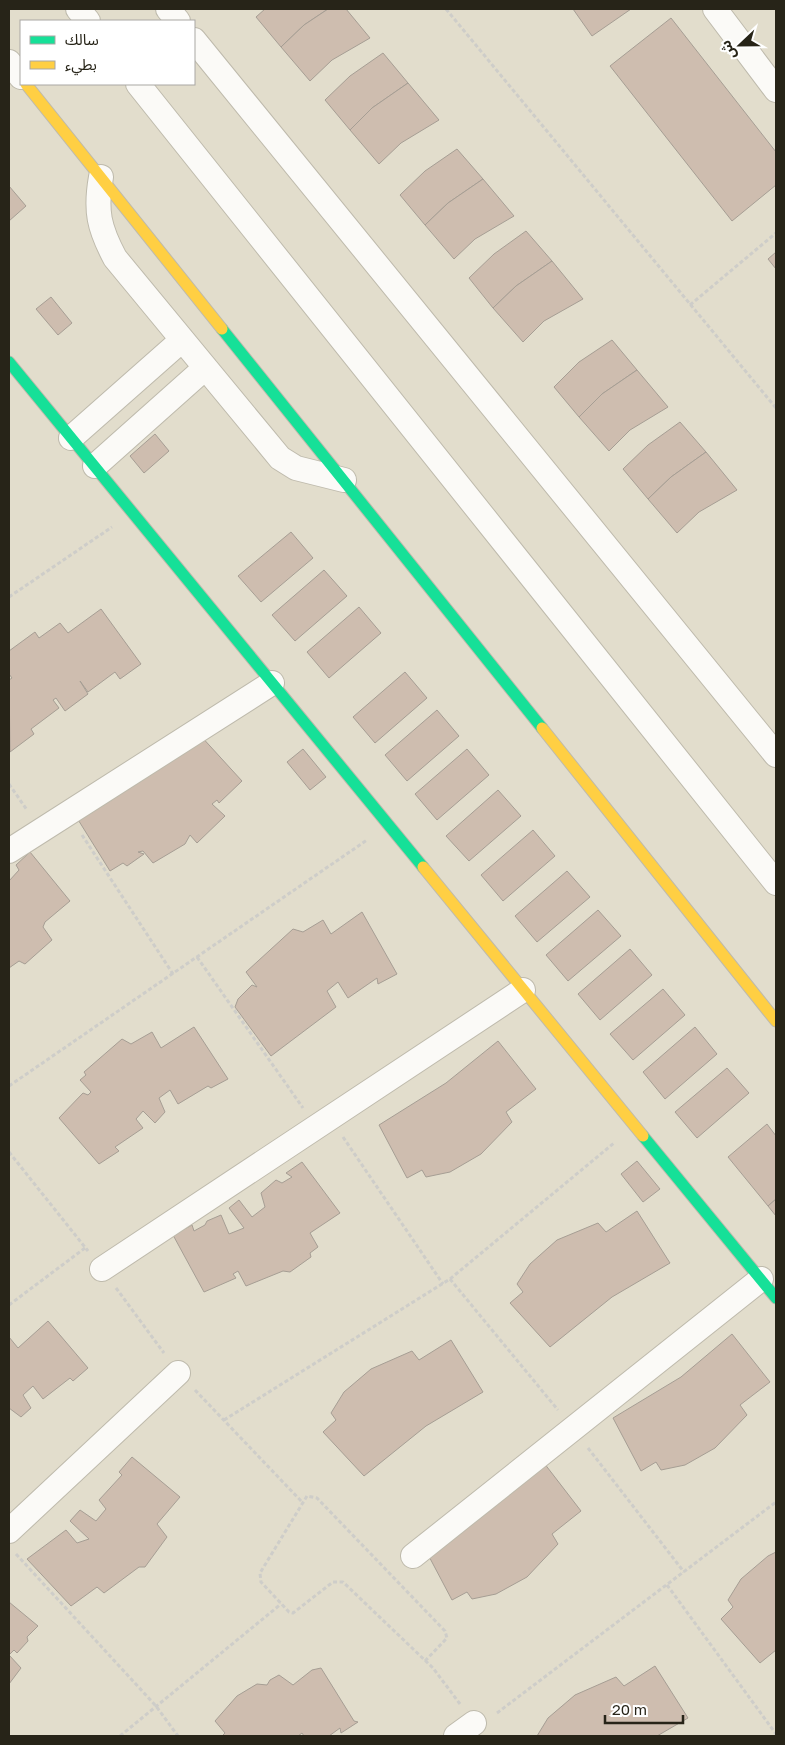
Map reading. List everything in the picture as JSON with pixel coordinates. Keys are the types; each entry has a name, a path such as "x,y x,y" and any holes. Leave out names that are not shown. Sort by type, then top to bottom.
{"street":[{"path":"78,9 87,20"},
{"path":"168,9 177,20"},
{"path":"715,9 776,90"},
{"path":"195,41 776,755"},
{"path":"9,62 20,76"},
{"path":"27,85 776,1020"},
{"path":"139,85 776,883"},
{"path":"101,177 97,214 104,238 115,258 280,458 296,468 344,480"},
{"path":"71,438 182,340"},
{"path":"9,362 776,1298"},
{"path":"95,466 206,368"},
{"path":"9,851 272,683"},
{"path":"102,1269 523,990"},
{"path":"413,1556 761,1279"},
{"path":"9,1531 178,1373"}],"path":[{"path":"446,9 776,408"},
{"path":"690,305 776,233"},
{"path":"9,597 133,512"},
{"path":"9,784 41,831"},
{"path":"68,813 173,974"},
{"path":"9,1086 389,825"},
{"path":"197,957 324,1122 443,1284"},
{"path":"224,1420 450,1279 635,1125"},
{"path":"9,1152 102,1269 178,1373 303,1502"},
{"path":"9,1305 85,1248"},
{"path":"450,1279 573,1428 684,1572"},
{"path":"425,1660 446,1638 445,1631 317,1498 310,1496 303,1502 259,1575 260,1582 289,1612 294,1613 333,1582 343,1582 425,1660 465,1729 478,1727 776,1502"},
{"path":"16,1554 156,1706 178,1736"},
{"path":"667,1585 776,1734"},
{"path":"120,1736 281,1604"}],"building":[{"path":"265,9 328,9 304,25 281,47 256,17"},
{"path":"328,9 346,9 370,38 332,60 310,81 281,47 304,25"},
{"path":"573,9 631,9 592,36"},
{"path":"671,18 776,152 776,185 732,221 610,66"},
{"path":"383,53 408,83 372,108 350,130 325,100 350,76"},
{"path":"408,83 439,120 401,143 379,164 350,130 372,108"},
{"path":"457,149 483,179 448,203 425,225 400,195 425,171"},
{"path":"483,179 514,216 475,239 454,259 425,225 448,203"},
{"path":"9,186 26,206 9,221"},
{"path":"526,231 552,261 516,286 493,308 469,278 494,254"},
{"path":"776,252 776,269 768,259"},
{"path":"552,261 583,299 544,321 523,342 493,308 516,286"},
{"path":"51,297 72,323 58,335 36,309"},
{"path":"612,340 637,370 602,394 579,417 554,387 579,362"},
{"path":"637,370 668,407 630,430 609,451 579,417 602,394"},
{"path":"680,422 706,452 671,477 648,499 623,469 648,445"},
{"path":"155,434 169,451 144,473 130,456"},
{"path":"706,452 737,490 699,512 677,533 648,499 671,477"},
{"path":"291,532 313,558 261,602 238,576"},
{"path":"324,570 347,596 295,641 272,615"},
{"path":"359,607 381,633 329,678 307,652"},
{"path":"101,609 141,664 120,679 115,672 88,692 80,681 88,694 65,711 56,698 53,700 59,708 31,729 34,734 10,752 9,680 12,678 9,674 9,651 35,632 39,638 60,623 68,633"},
{"path":"405,672 427,698 375,743 353,717"},
{"path":"437,710 459,736 407,781 385,755"},
{"path":"199,734 242,781 219,803 217,800 212,804 225,816 197,843 190,835 185,844 153,863 143,851 138,852 144,854 127,866 123,863 110,871 77,818 147,777"},
{"path":"303,749 326,777 310,790 287,762"},
{"path":"467,749 489,775 437,820 415,794"},
{"path":"498,790 521,816 469,861 446,836"},
{"path":"533,830 555,856 503,901 481,875"},
{"path":"30,852 70,901 45,922 43,927 52,940 25,964 19,961 9,968 9,881 19,870 16,865"},
{"path":"567,871 590,897 537,942 515,916"},
{"path":"598,910 621,936 568,981 546,955"},
{"path":"362,912 397,974 378,984 377,978 348,998 338,982 327,991 336,1007 271,1056 235,1007 238,999 252,985 257,987 246,972 293,929 303,932 323,920 331,934"},
{"path":"630,949 652,975 600,1020 578,994"},
{"path":"663,989 685,1015 633,1060 610,1034"},
{"path":"194,1027 228,1079 211,1088 208,1086 178,1104 170,1090 159,1098 165,1112 155,1123 143,1111 136,1119 143,1128 115,1147 119,1151 99,1164 59,1118 83,1093 88,1095 91,1092 80,1080 86,1075 84,1072 122,1039 131,1044 152,1032 161,1048"},
{"path":"695,1027 717,1054 665,1099 643,1072"},
{"path":"498,1041 536,1089 506,1112 512,1122 481,1154 450,1172 426,1177 422,1170 407,1178 379,1125 446,1083"},
{"path":"727,1068 749,1093 697,1138 675,1112"},
{"path":"767,1124 776,1136 776,1199 768,1206 728,1157"},
{"path":"637,1161 660,1189 643,1202 621,1174"},
{"path":"302,1162 340,1213 310,1233 318,1247 310,1253 311,1257 290,1272 283,1271 246,1286 238,1271 233,1274 236,1278 204,1292 173,1235 192,1225 194,1231 205,1225 207,1221 221,1215 229,1234 244,1228 229,1208 239,1200 252,1217 265,1207 261,1193 276,1180 282,1183 292,1177 286,1173"},
{"path":"776,1199 776,1216 768,1206"},
{"path":"637,1211 670,1263 612,1297 550,1347 510,1303 523,1292 517,1284 530,1264 557,1240 598,1223 606,1232"},
{"path":"48,1321 88,1368 73,1381 70,1378 43,1399 33,1386 23,1395 31,1408 21,1417 9,1408 9,1337 18,1348"},
{"path":"732,1334 770,1382 740,1405 747,1415 715,1448 685,1465 661,1470 656,1462 641,1471 613,1418 681,1377"},
{"path":"451,1340 483,1392 426,1426 364,1476 323,1432 336,1420 331,1413 344,1392 371,1369 412,1351 419,1360"},
{"path":"132,1457 180,1497 157,1524 167,1537 145,1567 139,1567 104,1593 97,1587 71,1606 27,1559 66,1530 77,1543 89,1539 70,1521 80,1510 96,1521 106,1509 99,1500 122,1475 119,1472"},
{"path":"544,1463 581,1511 552,1534 558,1544 527,1577 496,1594 472,1599 467,1592 452,1600 424,1547"},
{"path":"776,1552 776,1650 760,1663 721,1619 733,1607 728,1600 741,1579 768,1556"},
{"path":"9,1602 38,1626 27,1637 28,1641 17,1653 14,1650 9,1655"},
{"path":"9,1655 21,1668 9,1684"},
{"path":"655,1666 688,1718 657,1736 537,1736 548,1718 575,1695 616,1677 624,1686"},
{"path":"321,1668 354,1721 358,1722 341,1733 340,1728 329,1736 304,1736 302,1733 298,1736 222,1736 225,1733 215,1721 237,1696 257,1684 267,1685 270,1680 279,1675 293,1685 312,1670"}],"traffic: fast":[{"path":"222,329 542,728"},
{"path":"9,362 423,867"},
{"path":"643,1136 776,1298"}],"traffic: slow":[{"path":"27,85 222,329"},
{"path":"542,728 776,1021"},
{"path":"423,867 643,1136"}]}
